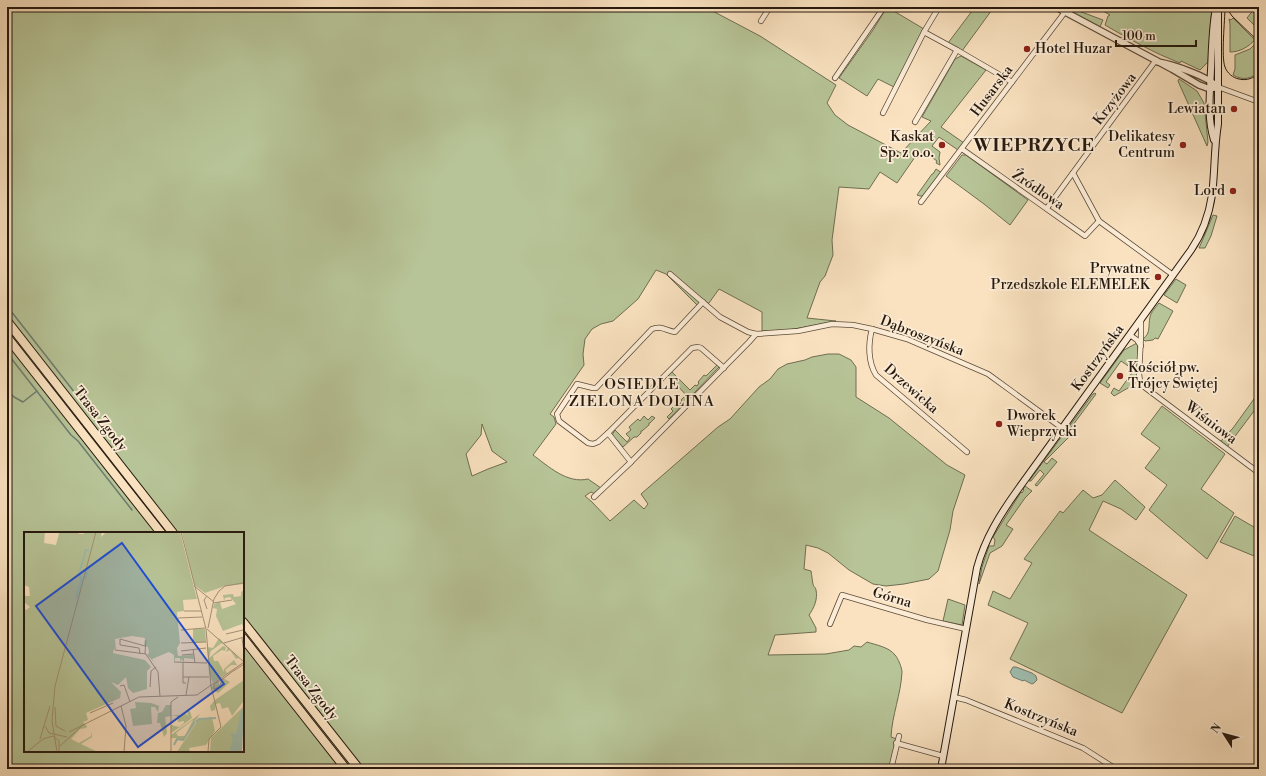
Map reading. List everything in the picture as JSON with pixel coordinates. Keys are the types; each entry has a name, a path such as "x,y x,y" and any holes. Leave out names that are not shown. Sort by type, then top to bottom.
{"highway":[{"name":"Trasa Zgody","path":"7,321 172,532"},
{"name":"Trasa Zgody","path":"7,337 160,532"},
{"name":"Trasa Zgody","path":"244,623 359,769"},
{"name":"Trasa Zgody","path":"244,639 346,769"}],"main road":[{"name":"Kostrzyńska","path":"1215,142 1210,120 1209,89 1212,33 1217,7"},
{"name":"Kostrzyńska","path":"940,769 977,568 988,539 1009,502 1195,244 1207,218 1213,184 1215,142 1218,124 1217,7"}],"street":[{"path":"761,21 770,7"},
{"path":"835,78 884,7"},
{"path":"883,113 924,32 939,7"},
{"path":"1056,7 1199,85 1209,89 1218,87"},
{"name":"Husarska","path":"921,202 962,150 1065,12"},
{"path":"924,32 1012,82"},
{"path":"915,122 957,50"},
{"path":"1157,61 1184,69 1210,81 1218,87 1259,102"},
{"name":"Krzyżowa","path":"1046,208 1157,61"},
{"name":"Źródłowa","path":"962,150 1085,236 1099,221"},
{"name":"Źródłowa","path":"1073,173 1099,221 1173,275"},
{"name":"Dąbroszyńska","path":"670,274 720,317 748,332 756,334 798,331 832,324 853,325 907,339 988,374 1062,428"},
{"path":"703,302 675,332 671,332 660,327 656,327 652,330 596,388 577,384 557,414 559,421 588,443 593,444 598,442 608,433 692,348 701,348 724,368"},
{"name":"Wiśniowa","path":"1141,320 1139,378 1143,386 1259,473"},
{"name":"Drzewicka","path":"872,329 870,338 870,356 871,365 876,375 967,452"},
{"path":"594,497 631,462 756,334"},
{"path":"1130,335 1137,340 1140,346"},
{"path":"608,433 631,462"},
{"name":"Górna","path":"830,624 842,595 927,620 966,629"},
{"name":"Kostrzyńska","path":"954,697 966,700 1083,748 1116,769"},
{"path":"891,769 896,743 899,736"},
{"path":"896,743 943,756"}],"green space":[{"path":"7,7 705,7 760,36 836,85 827,103 835,115 848,125 901,153 931,121 922,117 955,59 961,56 986,70 941,127 964,143 958,150 939,137 932,146 940,152 940,165 923,151 918,158 915,157 897,183 880,172 869,189 839,187 832,240 833,255 825,276 820,282 807,318 836,321 789,330 762,331 762,312 719,289 709,303 697,305 666,274 656,270 638,299 613,321 601,324 592,329 585,339 583,354 584,365 550,414 554,417 556,424 533,455 551,469 565,477 580,480 588,479 601,488 595,494 591,492 585,496 610,521 634,500 644,509 648,504 641,494 718,427 730,419 759,387 770,379 778,369 787,364 828,354 839,354 851,360 856,367 856,397 889,418 947,465 965,475 953,511 950,530 938,571 929,579 886,586 873,584 849,570 828,553 818,548 806,545 804,569 811,571 813,584 816,589 815,603 809,615 816,628 816,632 775,635 768,655 826,654 849,650 854,646 861,647 867,642 892,652 899,661 902,672 891,737 897,739 890,769 7,769","holes":["482,424 492,451 507,462 472,476 466,454 481,435"]},
{"path":"887,7 924,29 894,87 878,79 867,96 839,78 873,30"},
{"path":"975,7 994,7 962,51 948,43"},
{"path":"1062,7 1068,7 1103,20 1100,27"},
{"path":"1096,7 1212,7 1208,62 1200,70 1181,61 1180,63 1170,59 1132,41 1105,25 1108,16 1110,15"},
{"path":"1250,7 1259,7 1259,30 1247,18 1254,9"},
{"path":"1233,18 1255,40 1244,49 1230,52 1229,19 1231,20"},
{"path":"1257,42 1259,44 1259,71 1253,76 1247,78 1240,78 1233,75 1235,69 1235,55 1250,49"},
{"path":"1179,79 1197,91 1204,103 1208,142 1207,146 1178,81"},
{"path":"962,155 966,155 1028,200 1010,225 946,176"},
{"path":"936,169 942,173 923,196 917,195 933,174"},
{"path":"1213,215 1217,216 1211,236 1205,248 1199,248 1203,239"},
{"path":"1176,279 1186,285 1177,303 1164,295"},
{"path":"1159,303 1173,311 1158,339 1155,338 1153,340 1145,341 1143,339 1146,337 1148,332 1149,320"},
{"path":"1137,343 1138,362 1136,382 1114,396 1111,393 1114,388 1119,391 1134,370 1121,361 1106,382 1110,385 1108,388 1100,383 1124,350"},
{"path":"717,365 719,367 669,419 667,417 673,411 671,409 678,402 680,404 682,401 681,400 686,395 668,375 671,371 690,390 695,385 697,386 699,383 698,382 704,375 706,376"},
{"path":"1259,392 1259,415 1254,411 1227,447 1220,442 1233,428"},
{"path":"1093,394 1096,394 1067,433 1070,436 1044,462 1047,464 1052,458 1057,462 1037,486 1035,485 1044,474 1040,470 1031,481 1029,481"},
{"path":"1162,406 1225,454 1201,489 1234,513 1207,559 1149,510 1167,485 1145,468 1160,448 1141,434"},
{"path":"644,416 648,420 652,416 655,418 641,431 637,437 634,437 623,447 612,435 615,430 627,442 630,438 626,434 631,430 629,427 638,419 640,421"},
{"path":"1115,480 1145,507 1136,520 1121,509 1103,501 1089,530 1187,595 1122,713 1010,659 1028,623 988,605 993,591 1010,599 1032,563 1024,559 1060,511 1063,513 1083,490 1093,498 1102,495"},
{"path":"1025,486 1032,491 1025,498 1006,525 1013,529 1002,546 990,553 979,584 982,567 989,546 994,546 995,540 993,537 1021,492 1022,493 1024,490 1023,489"},
{"path":"1235,516 1259,530 1259,558 1220,542"},
{"path":"948,599 965,605 962,625 943,621"}],"shaded area":[{"path":"1013,667 1032,673 1036,676 1037,680 1032,684 1013,677 1010,672"}],"waterway":[{"path":"7,306 86,407"},
{"path":"7,353 132,510"},
{"path":"7,390 14,397 23,402 37,391"}],"tram line":[{"path":"1225,7 1223,55 1226,69 1232,76 1242,80 1250,79 1259,73"},
{"path":"1226,7 1232,16 1259,42"}],"place":[{"name":"Hotel Huzar","path":"1027,49"},
{"name":"Lewiatan","path":"1234,109"},
{"name":"Kaskat Sp. z o.o.","path":"942,145"},
{"name":"Delikatesy Centrum","path":"1183,145"},
{"name":"Lord","path":"1233,191"},
{"name":"Prywatne Przedszkole ELEMELEK","path":"1158,277"},
{"name":"Kościół pw. Trójcy Świętej","path":"1120,376"},
{"name":"Dworek Wieprzycki","path":"999,424"}],"district":[{"name":"WIEPRZYCE","path":"1034,145"},
{"name":"OSIEDLE ZIELONA DOLINA","path":"642,392"}]}
